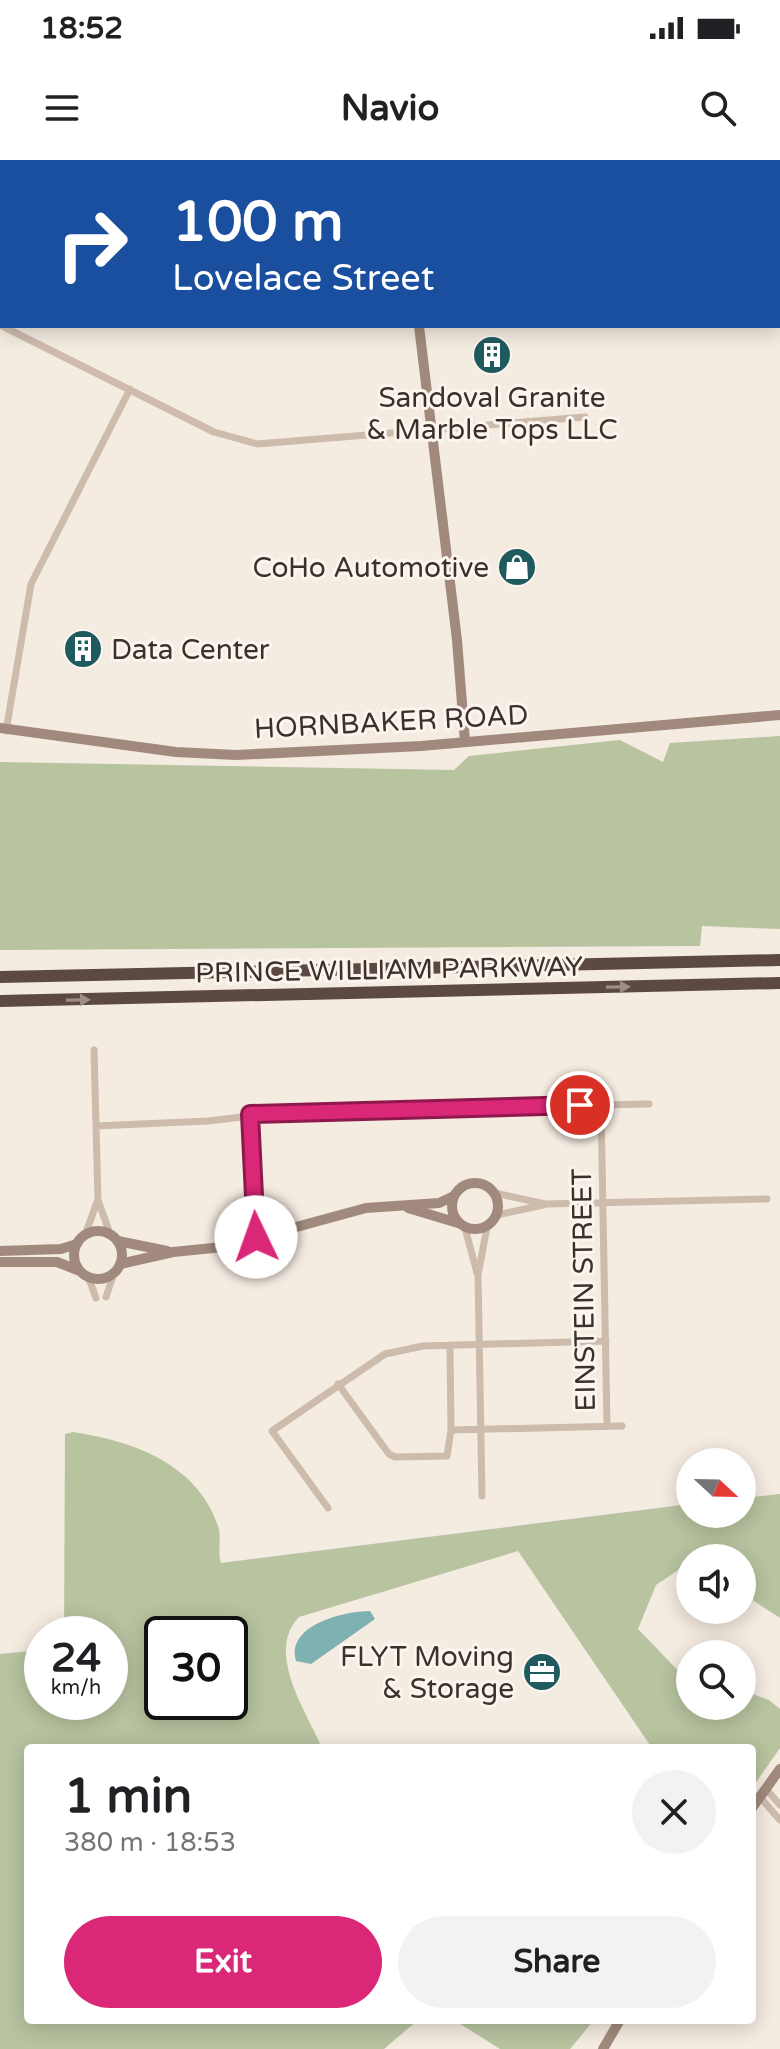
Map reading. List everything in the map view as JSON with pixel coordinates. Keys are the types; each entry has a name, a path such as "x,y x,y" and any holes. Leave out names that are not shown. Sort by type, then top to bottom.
{"highway":[{"name":"PRINCE WILLIAM PARKWAY","path":"0,977 780,960"},
{"name":"PRINCE WILLIAM PARKWAY","path":"0,1001 780,983"}],"street":[{"path":"6,328 214,432 257,444 431,433 585,417"},
{"path":"419,328 457,640 465,742"},
{"path":"2,731 31,584 130,389"},
{"name":"HORNBAKER ROAD","path":"2,731 201,755 465,742 780,715"},
{"path":"94,1050 98,1200 122,1253 106,1297"},
{"path":"96,1126 208,1121 250,1114 649,1104"},
{"name":"EINSTEIN STREET","path":"601,1105 607,1426"},
{"path":"250,1114 256,1237"},
{"path":"0,1262 57,1262 104,1278 117,1269 173,1252 223,1247 366,1208 439,1203 454,1196 460,1188 474,1183 495,1193 545,1204"},
{"path":"495,1193 497,1215"},
{"path":"454,1196 452,1210 462,1226 478,1275"},
{"path":"482,1496 478,1275 487,1227 497,1215 545,1204 767,1199"},
{"path":"0,1251 61,1249 77,1244 85,1235 98,1200"},
{"path":"399,1206 445,1216 462,1226 487,1227"},
{"path":"85,1235 95,1231 173,1252"},
{"path":"77,1244 75,1259 96,1298"},
{"path":"328,1508 272,1431 385,1354 423,1346 606,1341"},
{"path":"338,1384 377,1441 395,1457 447,1456 451,1430 450,1345"},
{"path":"451,1430 622,1426"},
{"path":"756,1803 780,1769"},
{"path":"763,1793 780,1805"},
{"path":"763,1793 780,1820"},
{"path":"603,2049 618,2024"}],"green space":[{"path":"780,736 780,929 702,926 700,946 0,950 0,762 454,770 469,756 620,740 663,762 670,743"},
{"path":"73,1432 139,1449 160,1459 195,1486 218,1526 221,1563 676,1506 676,1528 756,1528 756,1497 780,1494 780,1618 756,1602 756,1544 676,1544 676,1571 656,1585 638,1629 676,1668 676,1720 756,1720 756,1695 780,1709 780,1748 756,1782 756,1744 649,1744 518,1551 299,1617 290,1631 286,1647 287,1664 299,1700 320,1744 24,1744 24,2024 413,2024 384,2049 0,2049 0,1654 24,1652 24,1720 128,1720 128,1616 64,1616 65,1434"},
{"path":"460,2024 591,2024 570,2049 500,2049"}],"water":[{"path":"370,1611 375,1619 311,1664 296,1661 295,1649 299,1638 308,1629 333,1617"}],"place":[{"name":"Sandoval Granite & Marble Tops LLC","path":"492,355"},
{"name":"CoHo Automotive","path":"517,567"},
{"name":"Data Center","path":"83,649"},
{"name":"FLYT Moving & Storage","path":"542,1672"}],"route":[{"path":"256,1237 250,1114 580,1105"}]}
